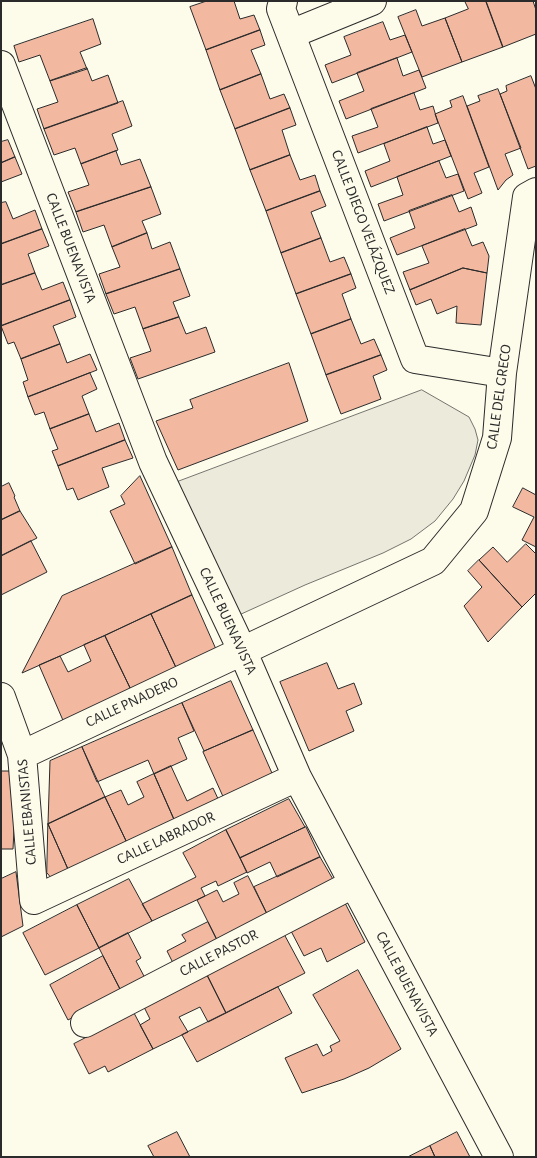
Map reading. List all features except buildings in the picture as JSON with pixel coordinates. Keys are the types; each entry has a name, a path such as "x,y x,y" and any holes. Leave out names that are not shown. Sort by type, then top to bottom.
{"street":[{"name":"CALLE DIEGO VELÁZQUEZ","path":"283,1 281,8 415,359 502,373"},
{"path":"291,34 372,1"},
{"name":"CALLE BUENAVISTA","path":"1,65 153,462 242,650 298,777 499,1157"},
{"name":"CALLE DEL GRECO","path":"242,650 433,561 474,511 496,438 502,373 527,197 536,192"},
{"name":"CALLE PNADERO","path":"22,755 242,650"},
{"name":"CALLE EBANISTAS","path":"1,697 22,755 34,900"},
{"name":"CALLE LABRADOR","path":"34,900 298,777"},
{"name":"CALLE PASTOR","path":"85,1022 353,884"}],"shaded area":[{"path":"422,390 469,417 478,440 475,455 464,481 453,499 435,521 411,539 383,553 305,585 228,620 164,487"}]}
